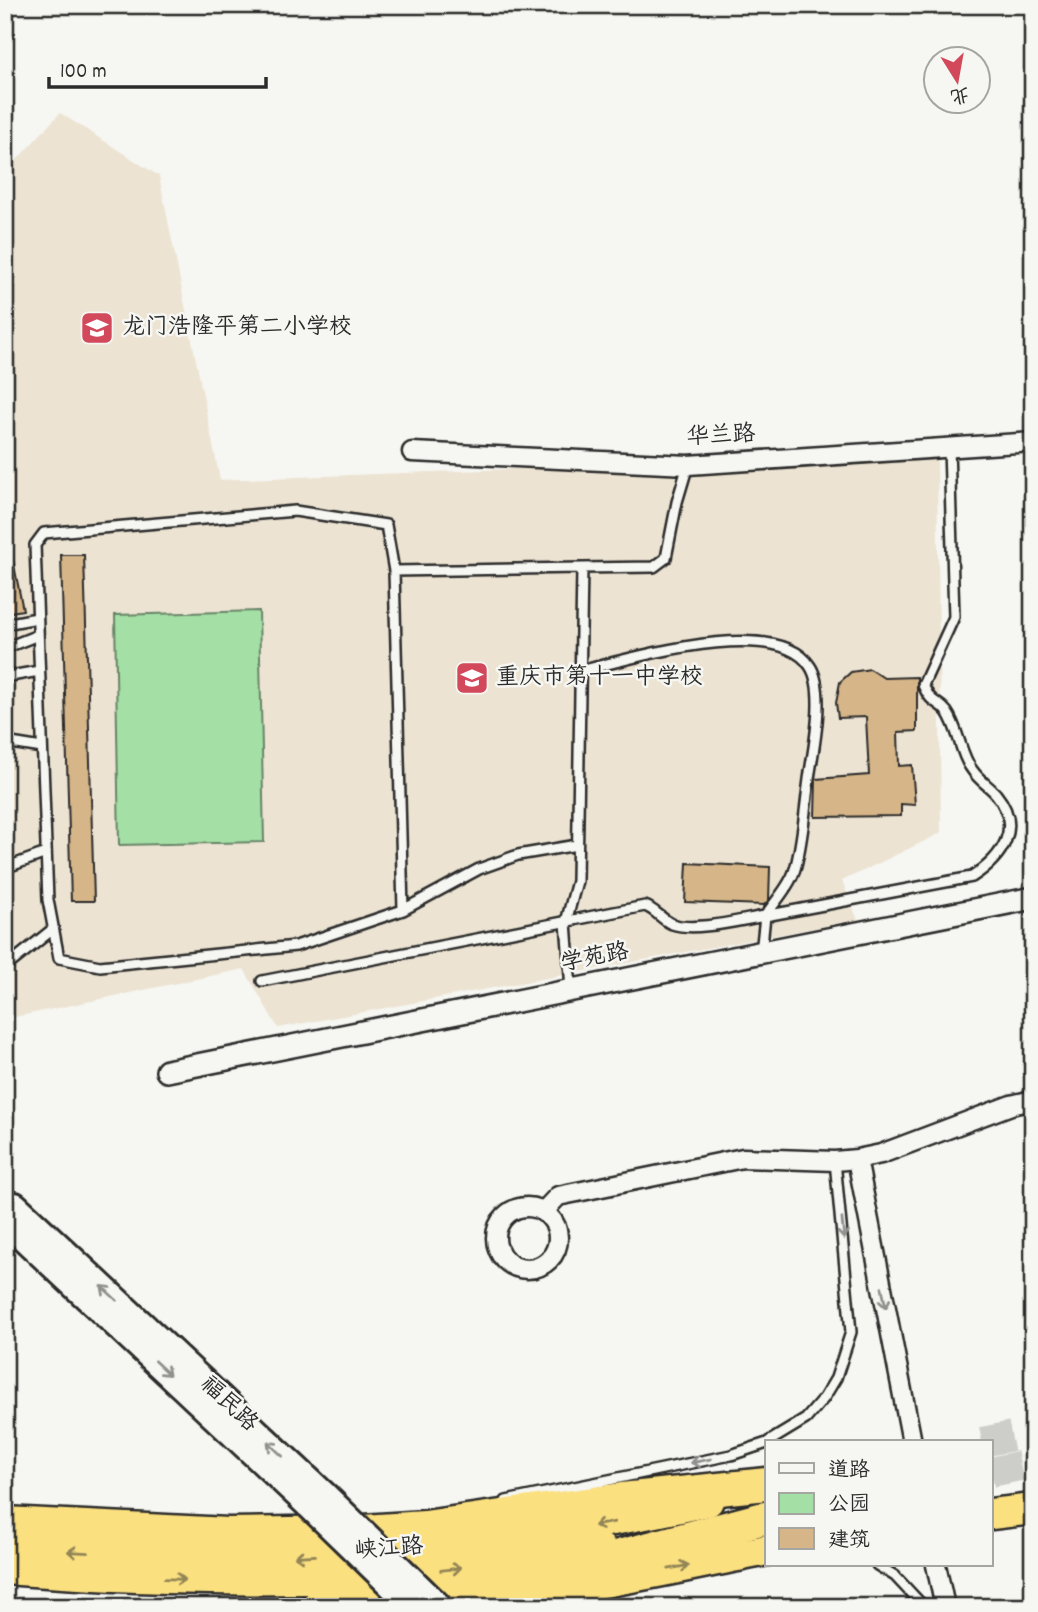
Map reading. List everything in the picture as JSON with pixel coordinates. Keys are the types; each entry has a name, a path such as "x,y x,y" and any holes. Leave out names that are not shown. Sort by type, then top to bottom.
{"highway":[{"path":"5,1523 169,1532 288,1534 425,1527 622,1499 765,1502"},
{"path":"368,1602 562,1571 765,1502"},
{"name":"峡江路","path":"19,1559 221,1580 359,1577 556,1556 765,1502"},
{"path":"5,1503 169,1532"},
{"path":"992,1514 1033,1509"},
{"path":"317,1607 534,1594 762,1552"}],"main road":[{"name":"福民路","path":"8,1214 317,1501 440,1607"},
{"name":"福民路","path":"317,1501 413,1607"}],"street":[{"name":"华兰路","path":"412,452 688,465 1033,442"},
{"name":"学苑路","path":"167,1071 1033,898"},
{"path":"543,1212 558,1196 743,1158 835,1161 881,1154 1011,1105 1033,1100"},
{"path":"857,1159 912,1440"},
{"path":"936,1566 944,1607"}],"lane":[{"path":"262,981 645,906 657,911 670,923 688,926 765,916 972,877 993,863 1007,839 1009,814 996,794 972,771 947,711 931,702 923,685 954,617 949,447"},
{"path":"394,571 654,567 666,558 677,502 688,465"},
{"path":"403,910 394,571 386,525 295,511 44,533 35,545 37,618 48,900 59,958 100,966 296,946 403,910 479,869 518,855 578,845"},
{"path":"571,990 566,922 577,881 582,568"},
{"path":"5,624 37,618"},
{"path":"5,648 38,635"},
{"path":"580,671 667,649 763,640 797,653 810,666 818,685 814,742 794,872 765,916 761,953"},
{"path":"5,677 39,671"},
{"path":"5,742 42,748"},
{"path":"5,868 46,853"},
{"path":"12,962 53,929"},
{"path":"770,1440 806,1419 824,1398 836,1378 851,1332 835,1161"},
{"path":"425,1527 522,1497 732,1455 765,1443"},
{"path":"879,1566 895,1576 923,1607"}],"shaded area":[{"name":"重庆市第十一中学校","path":"60,113 159,176 220,480 937,453 941,833 842,881 858,920 278,1028 244,969 5,1019 5,173"}],"green space":[{"path":"259,611 264,842 119,845 115,615"}],"building":[{"path":"5,550 11,550 23,610 5,613"},
{"path":"61,555 84,555 94,901 71,901"},
{"path":"870,669 884,678 917,677 917,731 898,732 899,766 912,765 915,805 901,804 901,816 815,817 816,779 869,775 866,717 838,718 836,703 840,682 851,672"},
{"path":"687,863 770,867 769,900 764,905 685,902"}],"tunnel":[{"path":"992,1440 1033,1432"},
{"path":"992,1472 1033,1463"}],"place":[{"name":"龙门浩隆平第二小学校","path":"97,328"},
{"name":"重庆市第十一中学校","path":"472,678"}]}
